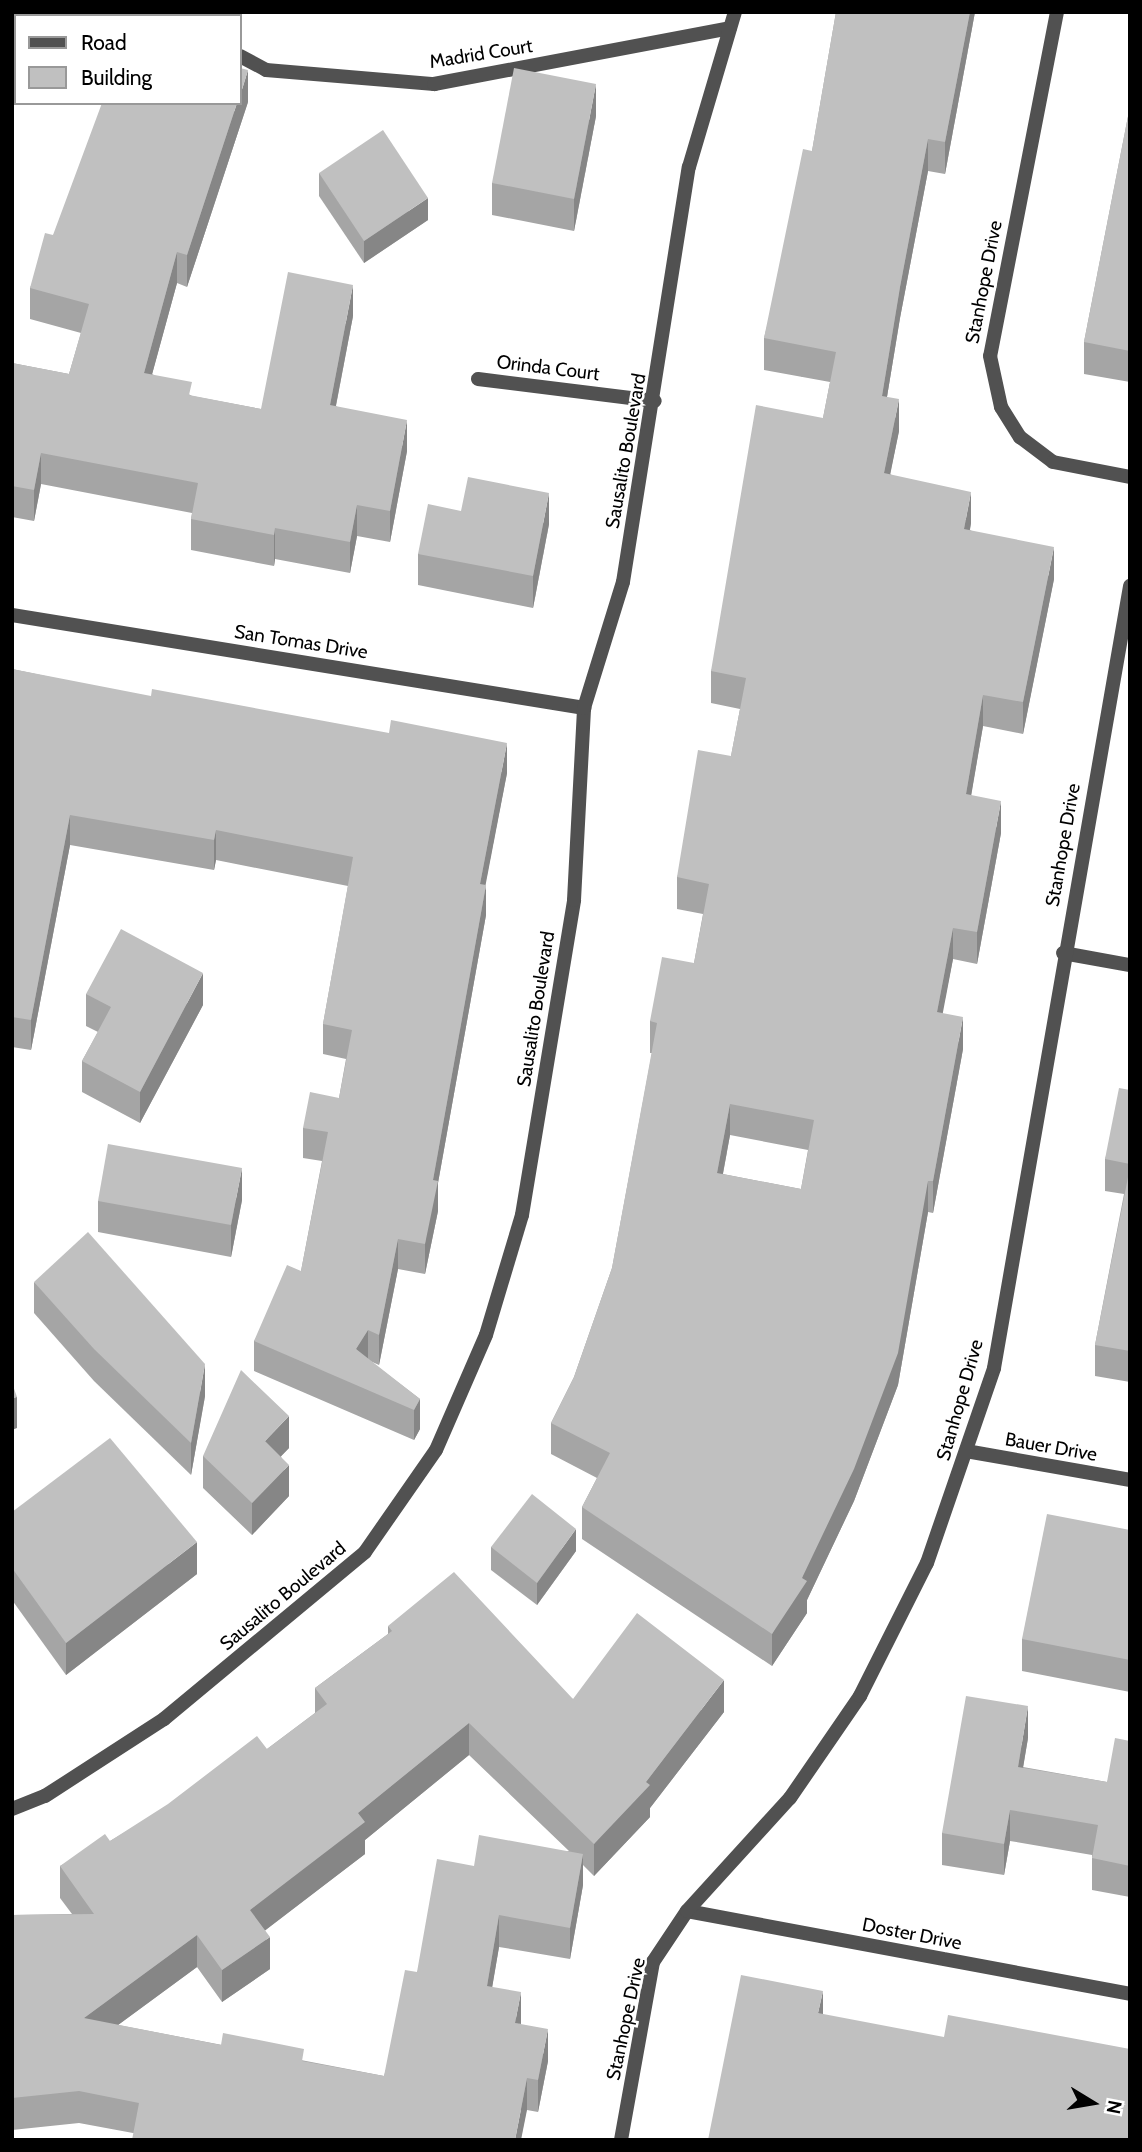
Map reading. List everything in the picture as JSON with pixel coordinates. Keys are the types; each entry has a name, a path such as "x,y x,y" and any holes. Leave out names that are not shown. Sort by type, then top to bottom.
{"street":[{"name":"Sausalito Boulevard","path":"12,1809 45,1796 164,1719 365,1552 436,1450 486,1335 522,1215 574,900 583,708 623,582 655,401 689,167 735,12"},
{"name":"Stanhope Drive","path":"1057,12 989,355 1001,407 1020,437 1053,462 1130,478"},
{"name":"Madrid Court","path":"242,57 266,70 434,84 730,28"},
{"name":"Orinda Court","path":"478,379 655,401"},
{"name":"Stanhope Drive","path":"621,2140 653,1962 687,1911 790,1798 860,1696 927,1563 994,1368 1063,953 1130,586"},
{"name":"San Tomas Drive","path":"12,615 583,708"},
{"path":"1063,953 1130,965"},
{"name":"Bauer Drive","path":"966,1451 1130,1480"},
{"name":"Doster Drive","path":"687,1911 1130,1994"}],"building":[{"path":"836,12 970,12 945,142 928,139 900,287 882,396 899,399 884,473 971,492 964,529 1054,547 1023,702 983,695 966,794 1001,801 977,932 953,928 937,1012 963,1017 933,1181 928,1181 898,1353 854,1469 802,1578 807,1581 772,1634 582,1507 610,1453 551,1423 574,1377 612,1268 657,1023 650,1021 662,957 694,963 709,884 677,877 698,750 731,756 746,678 711,671 756,405 823,418 836,352 764,338 803,149 812,151","holes":["730,1104 814,1120 801,1189 717,1173"]},
{"path":"242,68 248,70 242,90"},
{"path":"514,68 596,84 574,199 492,183"},
{"path":"101,105 236,105 187,255 177,252 144,373 192,382 189,395 261,409 288,272 353,285 330,405 407,420 390,511 357,505 350,542 275,528 274,535 191,519 198,483 41,453 34,490 12,486 12,363 69,374 89,304 30,288 45,233 53,235"},
{"path":"1130,106 1130,351 1084,342"},
{"path":"383,130 428,198 364,241 319,173"},
{"path":"468,477 549,493 533,576 418,554 428,504 461,511"},
{"path":"12,669 151,696 152,689 389,733 391,720 507,743 480,884 486,885 433,1180 438,1181 425,1244 398,1239 379,1335 368,1330 356,1349 420,1399 414,1410 254,1341 287,1265 301,1271 328,1132 303,1128 310,1092 339,1098 352,1030 323,1024 353,857 216,830 214,840 70,815 31,1020 12,1017"},
{"path":"121,929 203,973 140,1092 82,1061 111,1007 86,994"},
{"path":"1119,1088 1130,1090 1130,1164 1105,1159"},
{"path":"108,1144 242,1168 231,1225 98,1201"},
{"path":"1130,1167 1130,1351 1095,1345"},
{"path":"88,1232 205,1364 191,1443 94,1349 34,1282"},
{"path":"241,1370 289,1416 265,1441 289,1465 252,1503 203,1456"},
{"path":"12,1383 17,1397 12,1398"},
{"path":"110,1438 197,1542 66,1643 12,1568 12,1512"},
{"path":"532,1494 576,1529 537,1583 491,1547"},
{"path":"1047,1514 1130,1530 1130,1660 1022,1639"},
{"path":"454,1572 573,1699 637,1613 724,1680 646,1782 650,1785 594,1844 469,1723 358,1813 365,1822 250,1910 270,1937 222,1970 197,1935 84,2018 221,2045 223,2033 304,2049 302,2061 384,2076 405,1970 417,1972 437,1859 474,1866 479,1835 583,1854 570,1928 499,1915 487,1986 521,1992 515,2023 548,2029 538,2080 527,2078 515,2140 132,2140 139,2103 79,2091 12,2098 12,1915 94,1914 60,1866 105,1834 110,1841 168,1804 257,1736 267,1749 327,1704 315,1688 392,1631 388,1626"},
{"path":"966,1696 1028,1706 1018,1767 1107,1782 1115,1738 1130,1741 1130,1866 1092,1858 1098,1825 1010,1810 1004,1844 942,1833"},
{"path":"741,1975 823,1991 818,2013 944,2037 948,2015 1130,2049 1130,2140 708,2140"}]}
